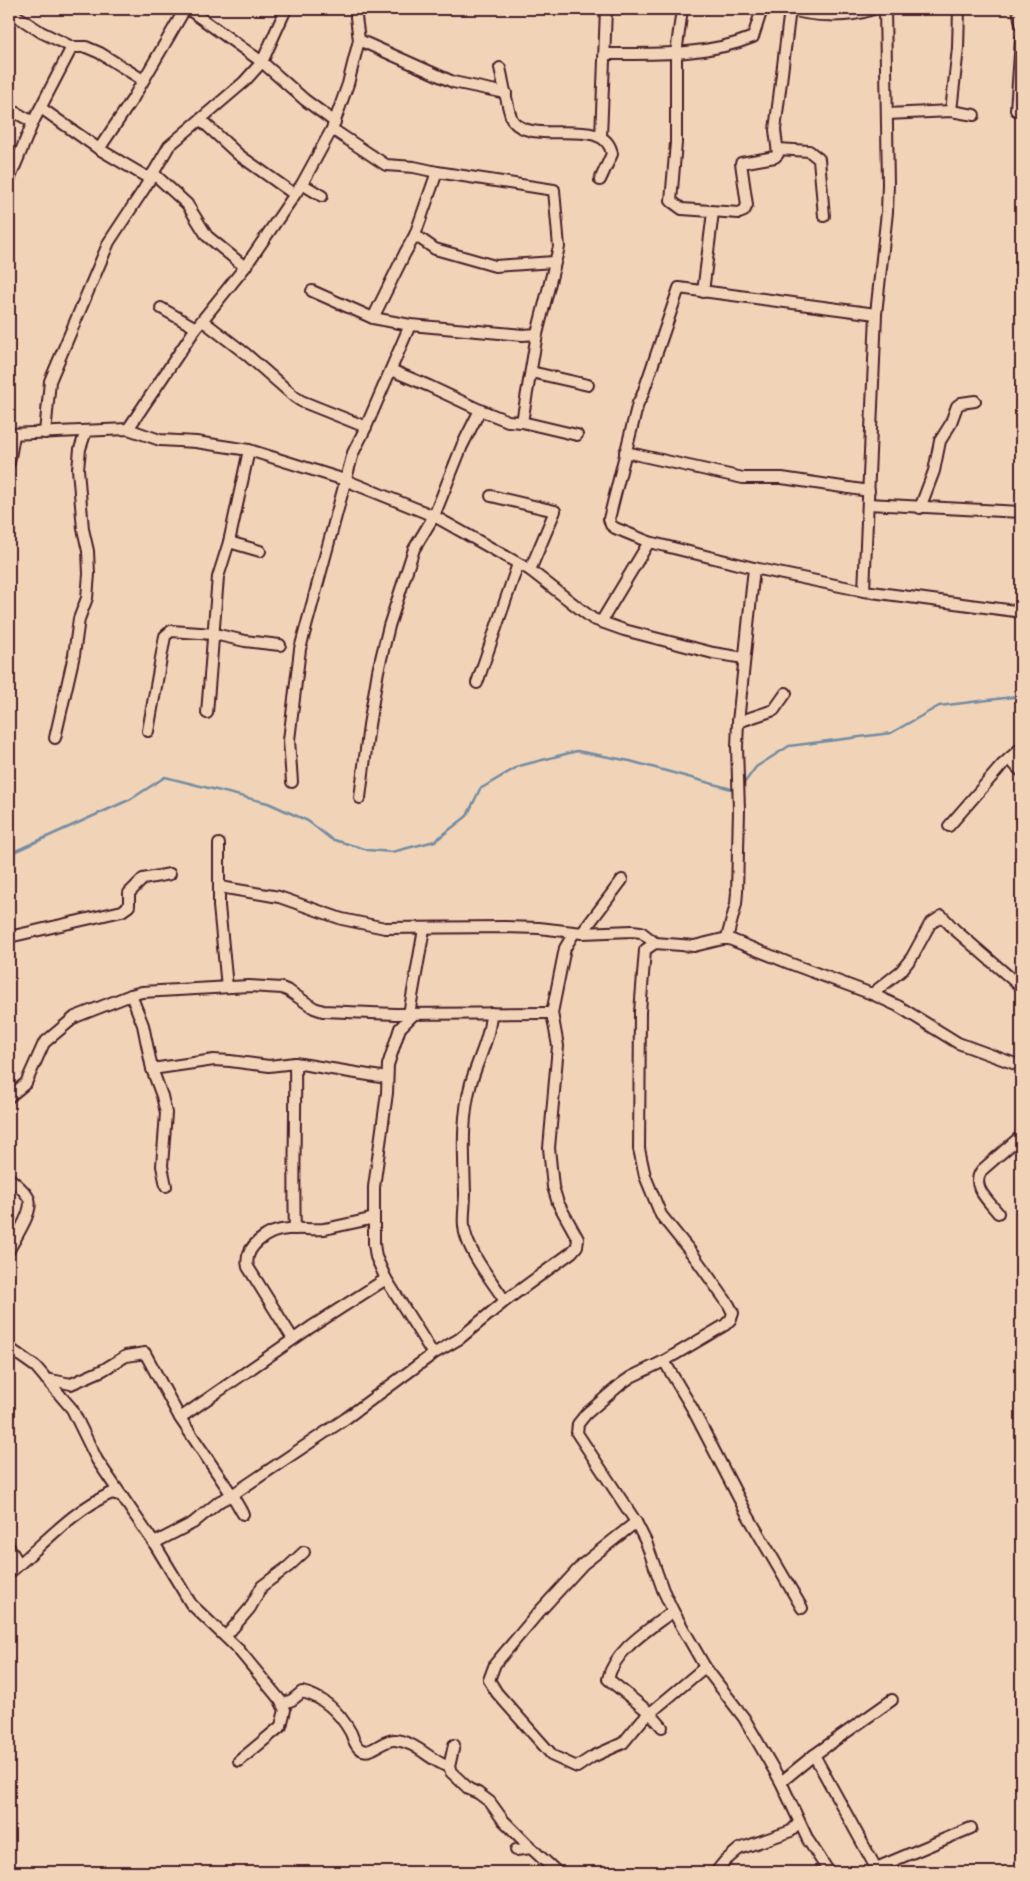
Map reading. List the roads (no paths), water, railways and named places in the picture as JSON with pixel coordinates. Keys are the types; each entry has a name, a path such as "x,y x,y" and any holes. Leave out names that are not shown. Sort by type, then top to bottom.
{"street":[{"path":"99,149 189,9 262,62 334,125 386,165 414,167 554,190 559,247 537,334 522,422"},
{"path":"45,433 50,381 109,242 169,146 244,82 262,62 286,9"},
{"path":"128,429 199,325 245,267 302,184 334,125 359,40 356,17 358,9"},
{"path":"601,137 606,9"},
{"path":"682,9 676,54 676,143 671,200 682,209 739,213 744,211 747,205 741,163 775,157 778,154 775,130 790,9 814,14 853,15 873,9"},
{"path":"605,54 676,54 736,44 753,37 762,9"},
{"path":"864,591 876,314 887,212 885,9"},
{"path":"951,111 958,48 959,9"},
{"path":"1018,9 1021,24"},
{"path":"9,10 41,32 72,48 86,47 100,52 143,80"},
{"path":"359,40 454,82 506,93"},
{"path":"1016,110 1020,84 1021,40"},
{"path":"9,180 33,122 72,48"},
{"path":"500,68 514,123 538,132 575,132 601,137 608,143 612,154 600,180"},
{"path":"41,108 99,149 152,176 187,204 207,236 245,267"},
{"path":"9,109 33,122"},
{"path":"887,114 951,111 974,115"},
{"path":"200,120 238,155 294,194"},
{"path":"778,149 809,150 819,160 824,216"},
{"path":"373,318 415,235 437,172"},
{"path":"302,184 322,196"},
{"path":"703,292 713,212"},
{"path":"415,235 435,249 495,266 554,262"},
{"path":"876,314 679,288 661,343 638,403 609,519 611,524 615,528 649,542 754,568 864,591 1015,611 1021,614"},
{"path":"312,291 373,318 410,325 522,335 537,334"},
{"path":"161,308 199,325 246,354 301,402 366,427"},
{"path":"292,782 289,740 300,649 345,480 354,453 410,325"},
{"path":"391,370 508,421 522,422 577,435"},
{"path":"531,372 588,385"},
{"path":"920,508 934,471 940,441 950,425 957,406 961,403 975,401"},
{"path":"360,798 371,716 389,626 414,549 434,516 462,446 480,410"},
{"path":"9,463 12,434 128,429 160,440 196,442 249,450 345,480 434,516 530,570 582,611 601,622 624,630 713,653 744,658"},
{"path":"55,738 74,655 79,619 87,598 88,551 83,528 78,469 80,448 86,431"},
{"path":"207,713 218,576 228,542 249,450"},
{"path":"625,452 743,478 782,478 869,491"},
{"path":"491,496 555,511 530,570"},
{"path":"868,504 1021,512"},
{"path":"228,542 260,551"},
{"path":"601,622 649,542"},
{"path":"477,683 518,564"},
{"path":"727,938 736,904 737,892 739,810 738,722 754,568"},
{"path":"148,731 165,636 171,631 214,634 245,641 280,645"},
{"path":"738,722 774,710 786,693"},
{"path":"949,826 1021,748"},
{"path":"1009,759 1021,771"},
{"path":"219,844 219,906 226,987"},
{"path":"9,937 122,911 129,906 129,893 143,879 170,874"},
{"path":"154,1543 193,1523 220,1501 232,1495 346,1419 433,1354 459,1339 505,1301 572,1252 578,1240 558,1203 549,1148 558,1046 552,1013 565,948 622,880"},
{"path":"220,887 279,897 342,919 385,928 504,927 539,928 578,933 632,930 641,932 655,943 694,946 727,938 872,994 898,1006 958,1042 1021,1066"},
{"path":"872,994 901,971 912,957 930,924 942,916 954,929 1021,986"},
{"path":"424,929 412,1014 400,1028 388,1065 387,1093 374,1187 374,1244 376,1257 386,1279 433,1354"},
{"path":"655,943 645,950 644,956 640,1012 639,1149 645,1176 661,1216 694,1256 729,1304 733,1313 731,1319 725,1325 621,1384 586,1414 578,1424 577,1433 583,1445 636,1522 646,1542 663,1590 673,1611 705,1667 744,1718 780,1782 799,1823 829,1872"},
{"path":"9,1097 26,1083 44,1043 75,1016 142,992 249,986 282,988 314,1008 323,1011 394,1014 552,1013"},
{"path":"131,995 144,1025 152,1069 166,1113 162,1166 166,1186"},
{"path":"491,1013 490,1031 471,1083 463,1125 465,1194 463,1221 466,1238 471,1249 505,1301"},
{"path":"394,1014 400,1028"},
{"path":"152,1069 214,1060 263,1066 295,1063 387,1078"},
{"path":"295,1063 296,1123 293,1162 295,1229"},
{"path":"998,1213 979,1189 976,1183 978,1176 982,1170 1021,1136"},
{"path":"9,1178 20,1187 29,1199 29,1212 9,1250"},
{"path":"293,1339 248,1267 246,1260 248,1253 269,1234 279,1230 325,1229 374,1218"},
{"path":"180,1418 293,1339 386,1279"},
{"path":"9,1348 36,1367 72,1409 117,1495 154,1543 191,1604 226,1636 282,1704 285,1710 281,1726 239,1761"},
{"path":"46,1379 71,1384 103,1370 126,1356 145,1353 180,1418 243,1514"},
{"path":"664,1361 692,1408 747,1514 802,1608"},
{"path":"9,1573 67,1521 93,1502 117,1495"},
{"path":"636,1522 584,1564 539,1612 495,1664 489,1680 497,1693 553,1756 577,1767 592,1757 623,1743 643,1718 705,1667"},
{"path":"9,1547 19,1564"},
{"path":"226,1636 250,1608 262,1586 304,1552"},
{"path":"662,1727 650,1713 608,1679 611,1667 633,1642 673,1611"},
{"path":"282,1704 292,1700 302,1692 318,1697 341,1717 357,1747 363,1750 370,1750 384,1742 393,1740 412,1744 434,1760 449,1767"},
{"path":"780,1782 814,1755 892,1700"},
{"path":"454,1745 449,1767 451,1772 460,1782 490,1802 503,1820 557,1872"},
{"path":"814,1755 876,1868 971,1828"},
{"path":"716,1872 724,1861 739,1849 791,1831 799,1823"},
{"path":"516,1850 531,1848"}],"waterway":[{"path":"742,786 756,767 789,746 891,733 939,706 1021,696"},
{"path":"9,854 131,799 165,777 268,803 308,821 331,839 368,850 392,852 435,841 467,816 480,789 519,766 577,751 630,761 735,790"}]}
